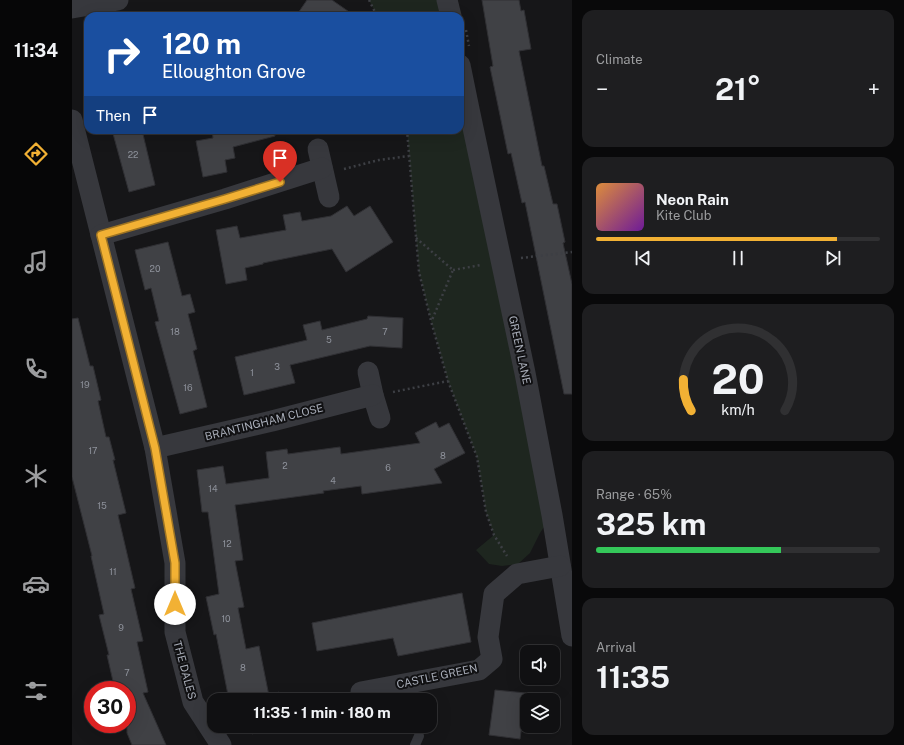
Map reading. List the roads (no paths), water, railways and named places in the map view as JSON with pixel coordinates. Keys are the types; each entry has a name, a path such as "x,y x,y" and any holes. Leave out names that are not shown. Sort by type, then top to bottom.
{"street":[{"path":"72,8 118,0"},
{"path":"448,0 450,12"},
{"name":"GREEN LANE","path":"464,84 527,380 552,515 572,636"},
{"name":"THE DALES","path":"72,120 155,448 175,563 175,632 193,702 221,745"},
{"path":"101,235 225,199 320,159 329,197"},
{"path":"368,372 380,418"},
{"name":"BRANTINGHAM CLOSE","path":"155,448 272,421 373,395"},
{"name":"CASTLE GREEN","path":"361,692 479,670 492,659 488,637 494,594 517,574 560,566"}]}
